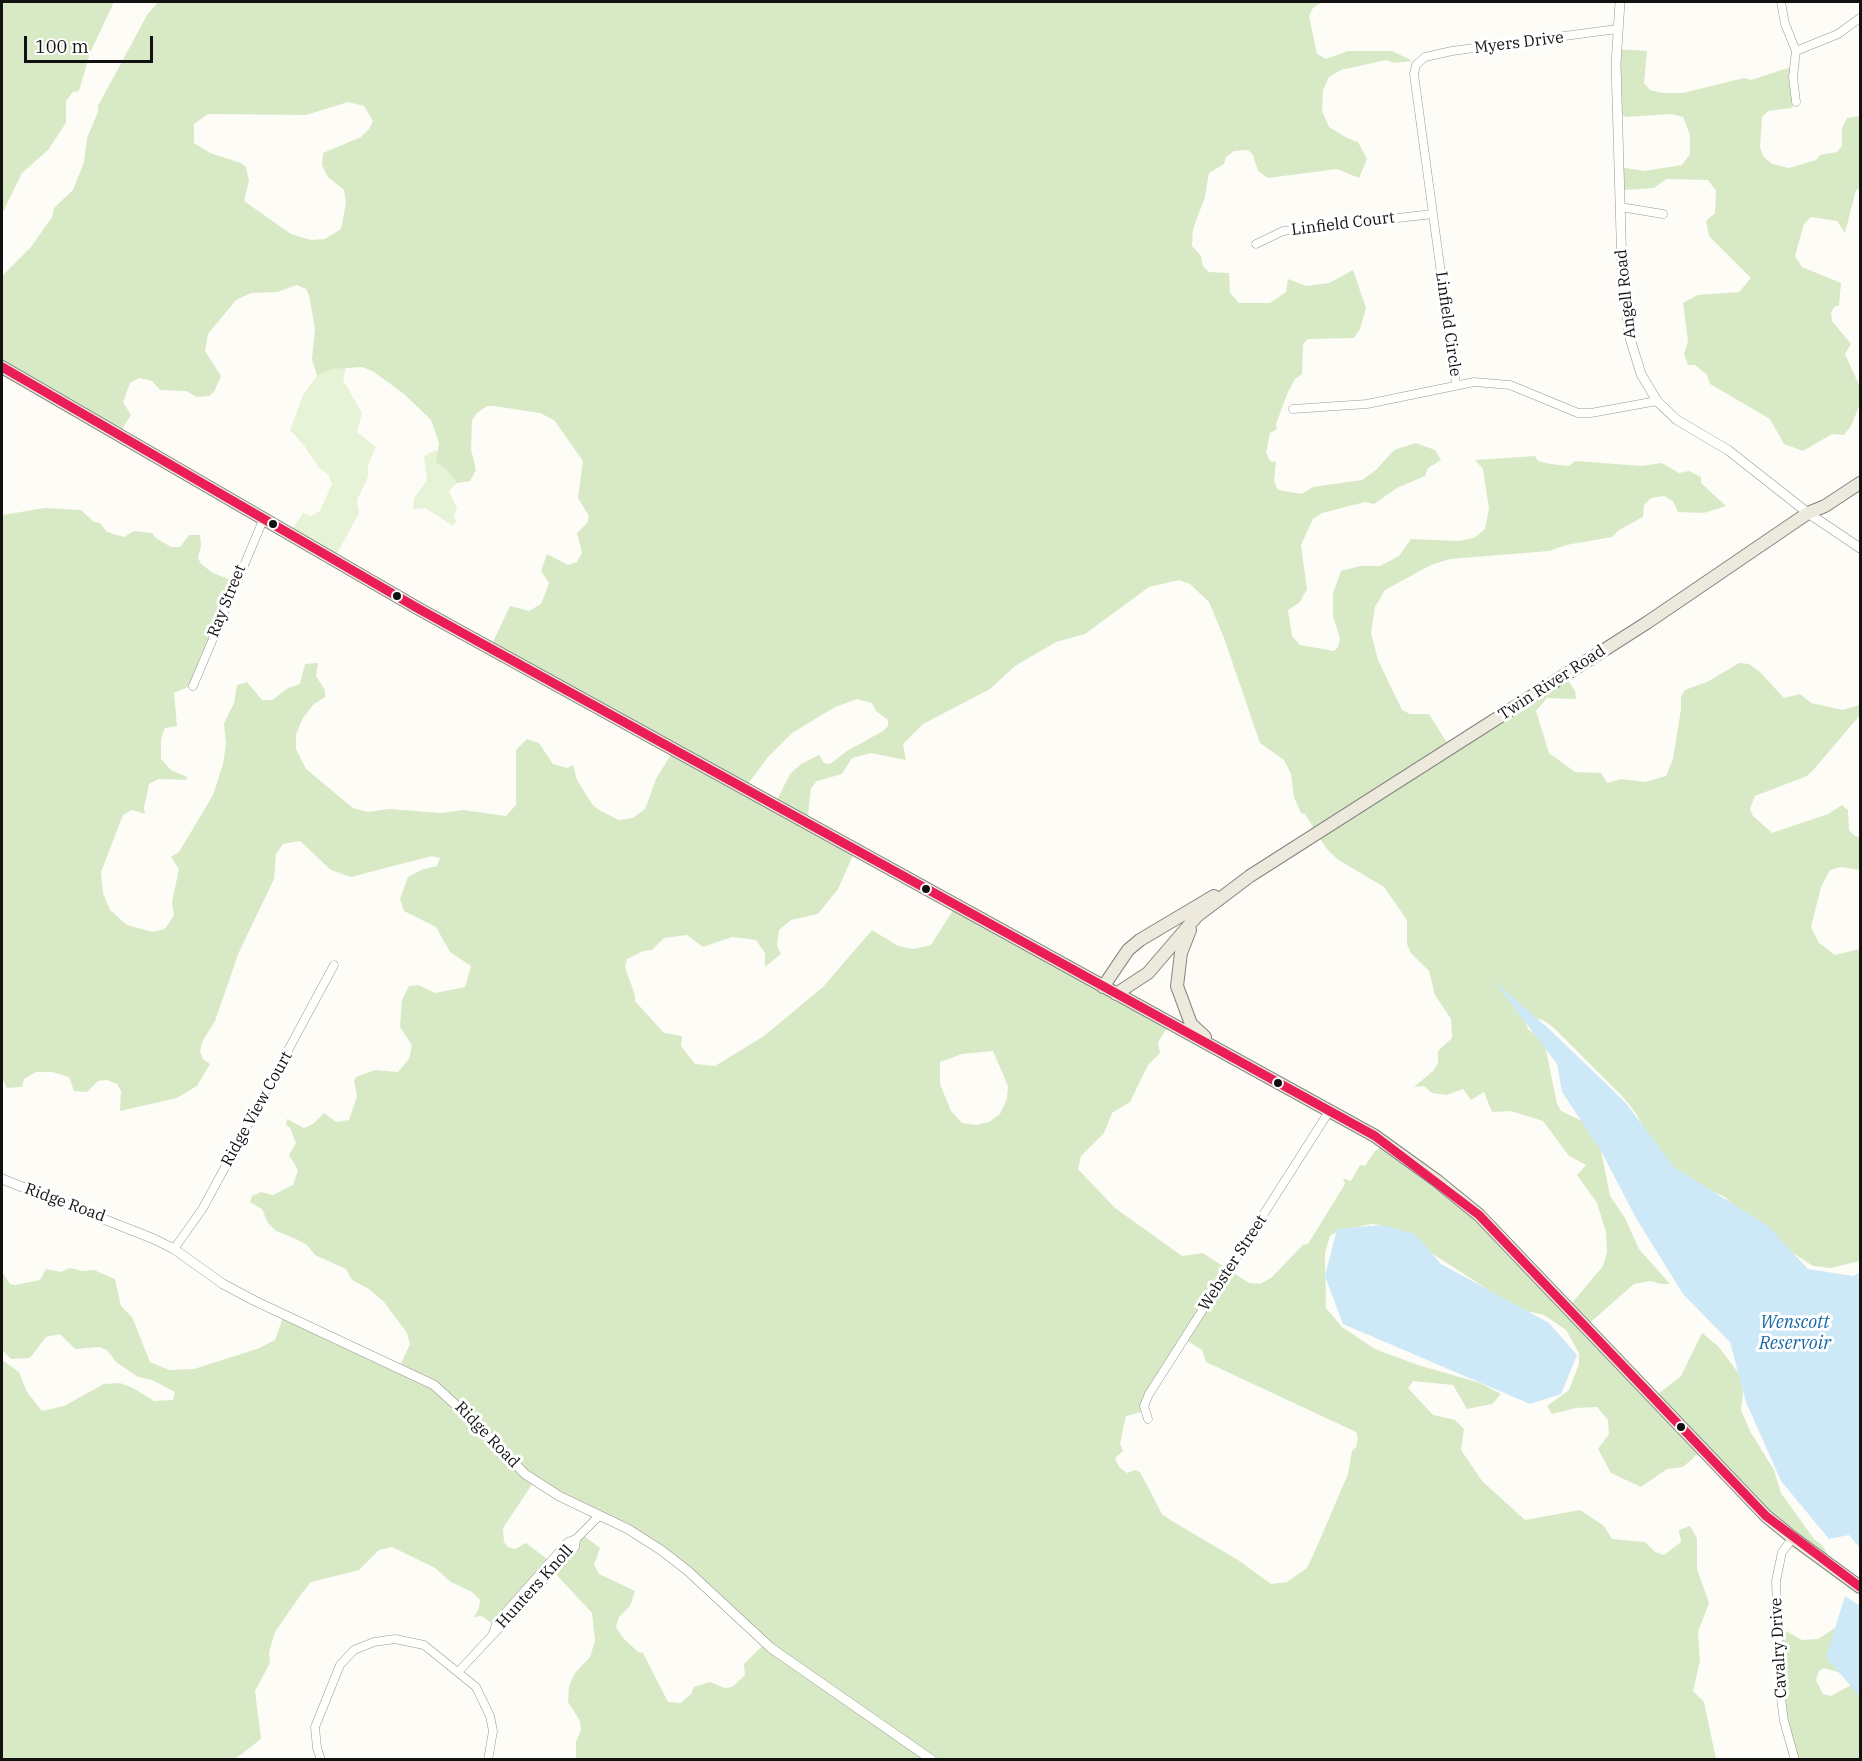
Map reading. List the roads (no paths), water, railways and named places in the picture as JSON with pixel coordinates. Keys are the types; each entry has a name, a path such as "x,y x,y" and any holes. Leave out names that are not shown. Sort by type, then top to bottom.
{"main road":[{"path":"2,367 419,609 1330,1110 1419,1167 1479,1215 1734,1484 1793,1538 1860,1587"},
{"name":"Twin River Road","path":"1116,994 1148,973 1197,916 1242,882 1710,581 1808,513 1825,506 1860,483"},
{"name":"Twin River Road","path":"1103,987 1128,950 1140,940 1198,904 1242,882"},
{"path":"1197,916 1181,953 1177,986 1191,1024 1222,1051"}],"street":[{"name":"Angell Road","path":"1620,2 1617,29 1622,269 1629,335 1641,374 1657,401 1677,420 1728,450 1808,513 1860,549"},
{"path":"1781,2 1785,24 1796,51 1793,77 1796,102"},
{"path":"1796,51 1838,34 1860,18"},
{"name":"Myers Drive","path":"1421,60 1452,51 1617,29"},
{"name":"Linfield Circle","path":"1421,60 1414,74 1456,384 1495,382 1510,385 1578,412 1591,413 1657,401"},
{"path":"1620,207 1663,214"},
{"name":"Linfield Court","path":"1256,244 1283,231 1433,214"},
{"path":"1293,409 1367,404 1456,384"},
{"name":"Ray Street","path":"193,686 264,518"},
{"name":"Ridge View Court","path":"174,1249 203,1208 334,965"},
{"name":"Webster Street","path":"1148,1419 1144,1406 1149,1394 1330,1110"},
{"name":"Ridge Road","path":"2,1179 116,1222 174,1249 223,1284 255,1301 434,1385 482,1429 525,1474 559,1496 628,1529 661,1550 688,1571 771,1648 932,1760"},
{"name":"Hunters Knoll","path":"458,1672 493,1633 503,1627 567,1556 576,1539 599,1515"},
{"name":"Cavalry Drive","path":"1793,1538 1780,1559 1776,1581 1780,1690 1784,1720 1795,1760"},
{"path":"321,1760 315,1727 340,1665 354,1650 374,1642 395,1639 413,1641 431,1650 476,1687 490,1716 493,1731 488,1760"}],"water":[{"name":"Wenscott Reservoir","path":"1493,980 1548,1028 1625,1102 1674,1167 1768,1226 1808,1269 1853,1276 1860,1272 1860,1548 1849,1535 1829,1539 1781,1481 1746,1402 1730,1342 1683,1294 1636,1218 1600,1149 1562,1092 1557,1064"},
{"path":"1381,1225 1415,1234 1441,1264 1549,1323 1577,1355 1561,1394 1530,1404 1343,1324 1325,1276 1337,1229"},
{"path":"1845,1596 1860,1606 1860,1697 1826,1657"}]}
